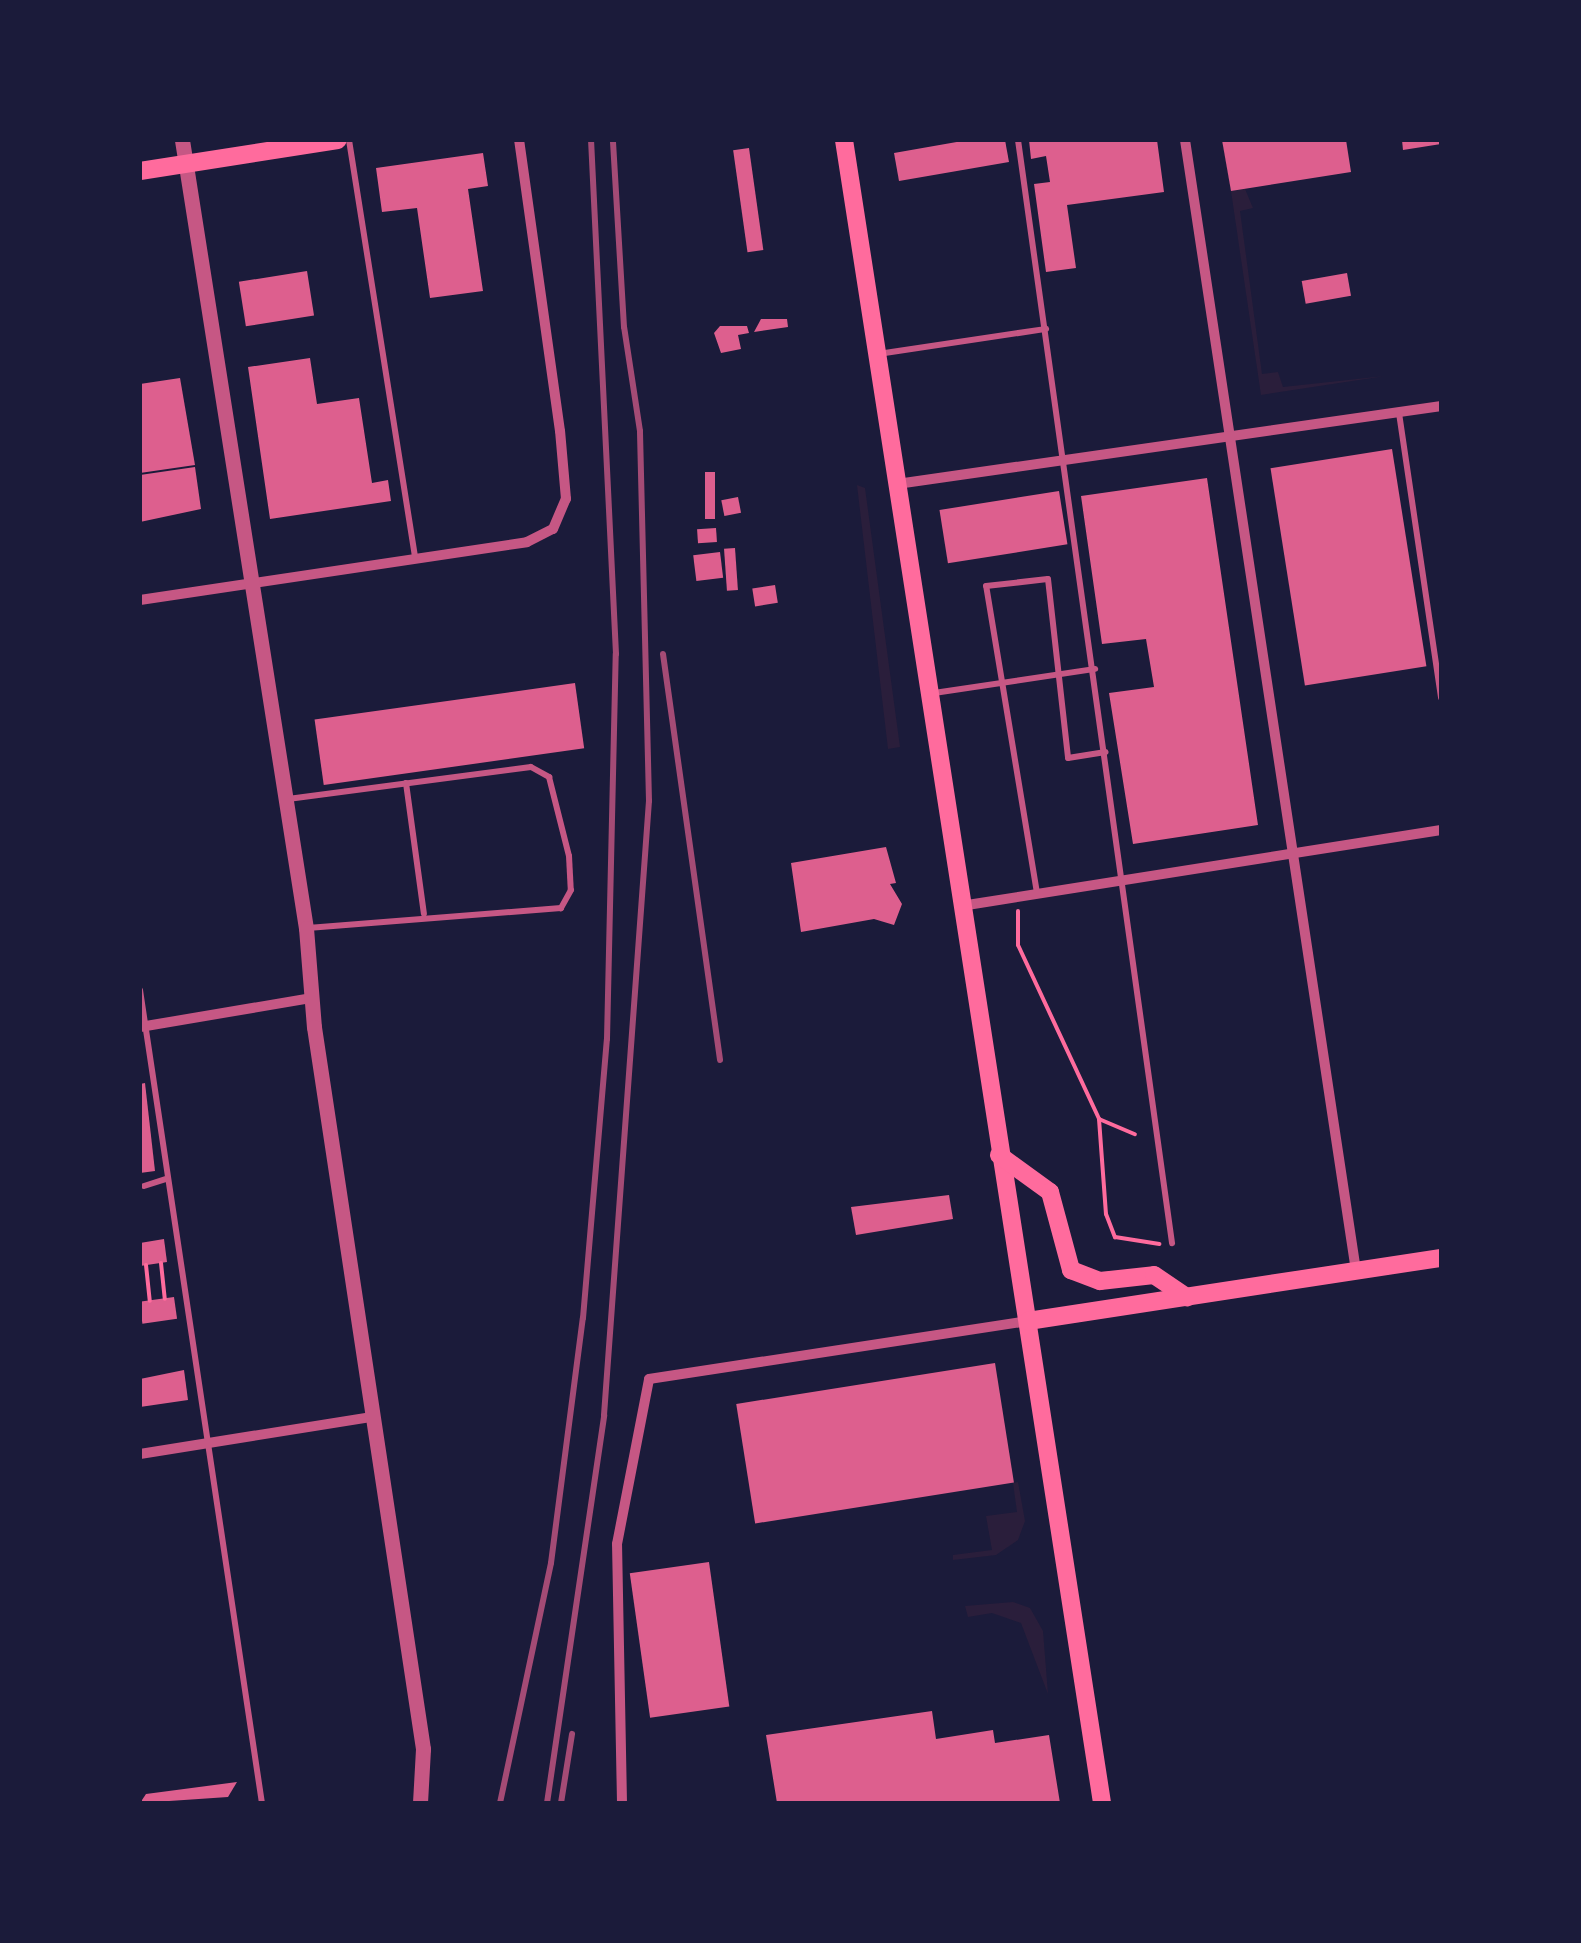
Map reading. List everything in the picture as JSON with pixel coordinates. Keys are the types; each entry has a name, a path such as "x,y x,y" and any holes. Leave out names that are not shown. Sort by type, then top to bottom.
{"main road":[{"path":"140,171 338,140"},
{"path":"844,140 1102,1803"},
{"path":"1000,1155 1050,1192 1071,1270 1100,1281 1154,1274 1188,1296"},
{"path":"1028,1321 1441,1258"}],"street":[{"path":"182,140 306,928 310,998 423,1750 420,1803"},
{"path":"140,600 527,542 553,529 566,499 562,448 520,140"},
{"path":"1185,140 1356,1271"},
{"path":"896,484 1441,406"},
{"path":"960,906 1124,877 1441,830"},
{"path":"143,1027 310,998"},
{"path":"622,1803 617,1544 648,1379 1028,1321"},
{"path":"140,1454 372,1417"}],"lane":[{"path":"349,140 416,559"},
{"path":"1018,140 1066,460 1172,1244"},
{"path":"877,354 1046,329"},
{"path":"1399,412 1441,698"},
{"path":"1037,893 986,586 1048,579 1068,758 1106,752"},
{"path":"928,694 1095,670"},
{"path":"286,799 531,767 549,777 569,856 571,890 561,908 450,920 424,914 306,928"},
{"path":"406,783 424,914"},
{"path":"140,990 262,1803"},
{"path":"144,1186 168,1178"}],"path":[{"path":"1020,896 1018,945 1099,1119 1106,1214 1115,1237 1141,1245 1172,1244"},
{"path":"1099,1119 1135,1134"},
{"path":"160,1263 165,1299"},
{"path":"146,1265 150,1301"}],"shaded area":[{"path":"1245,189 1253,208 1240,211 1262,374 1278,372 1283,387 1385,376 1261,395 1231,191"},
{"path":"857,485 865,488 900,747 888,749"},
{"path":"1018,1482 1025,1521 1018,1540 996,1555 953,1560 953,1555 992,1550 986,1516 1017,1512 1013,1483"},
{"path":"1013,1602 1030,1608 1043,1631 1048,1694 1021,1623 992,1613 968,1617 965,1606"}],"building":[{"path":"968,140 1005,140 1009,162 899,181 894,153"},
{"path":"1029,140 1157,140 1164,192 1067,205 1076,268 1046,272 1034,184 1050,182 1046,156 1031,159"},
{"path":"1222,140 1346,140 1351,172 1231,191"},
{"path":"1402,140 1441,140 1441,144 1403,150"},
{"path":"749,148 763,250 747,252 733,150"},
{"path":"483,153 488,186 468,189 483,291 430,298 417,208 382,212 376,168"},
{"path":"307,271 314,315 246,326 239,282"},
{"path":"1347,273 1351,296 1306,304 1302,281"},
{"path":"761,319 787,319 788,327 754,332"},
{"path":"720,326 747,326 749,333 738,335 741,349 721,353 714,333"},
{"path":"310,358 317,404 359,398 372,483 388,480 391,501 270,519 248,367"},
{"path":"180,378 195,465 140,473 140,384"},
{"path":"1392,449 1426,666 1305,686 1271,468"},
{"path":"195,467 201,509 140,522 140,475"},
{"path":"705,472 715,472 715,519 705,519"},
{"path":"1207,478 1258,825 1133,844 1109,693 1154,687 1146,639 1102,644 1081,496"},
{"path":"1059,491 1067,544 948,563 939,510"},
{"path":"738,497 741,513 724,516 721,500"},
{"path":"716,528 717,542 698,543 697,529"},
{"path":"735,548 738,590 727,591 724,549"},
{"path":"720,552 723,578 696,581 693,555"},
{"path":"775,585 778,603 755,606 752,589"},
{"path":"575,683 584,748 324,785 315,720"},
{"path":"886,847 896,883 890,884 902,904 894,925 874,919 801,932 791,863"},
{"path":"145,1083 155,1171 140,1173 140,1084"},
{"path":"949,1195 953,1219 856,1235 851,1207"},
{"path":"164,1239 167,1262 140,1266 140,1243"},
{"path":"174,1297 177,1319 142,1324 140,1302"},
{"path":"995,1363 1014,1483 755,1523 736,1404"},
{"path":"184,1370 188,1400 140,1407 140,1379"},
{"path":"709,1562 729,1707 650,1718 630,1573"},
{"path":"932,1711 936,1739 993,1730 995,1743 1049,1735 1060,1803 777,1803 766,1735"},
{"path":"237,1782 228,1797 140,1803 146,1794"}],"railway":[{"path":"500,1803 551,1563 583,1318 607,1039 616,654 591,140"},
{"path":"547,1803 604,1415 649,801 640,431 624,327 613,140"},
{"path":"663,654 720,1060"},
{"path":"561,1803 572,1734"}]}
